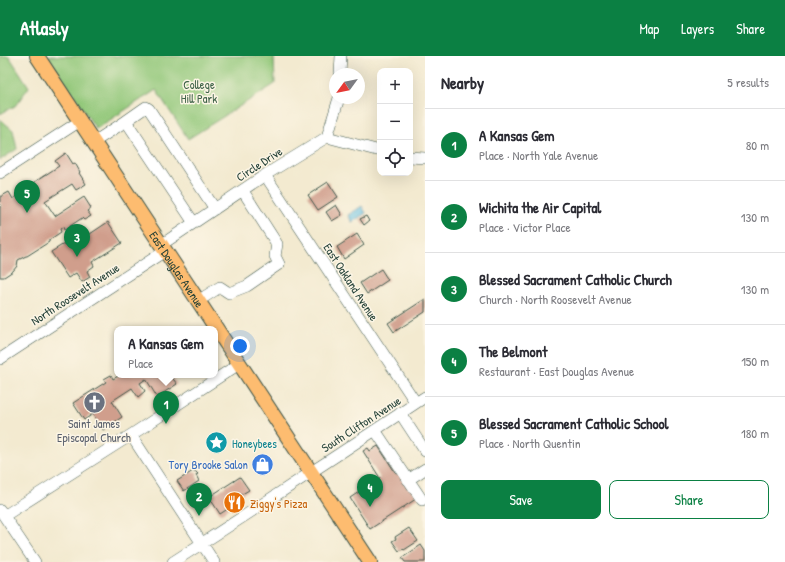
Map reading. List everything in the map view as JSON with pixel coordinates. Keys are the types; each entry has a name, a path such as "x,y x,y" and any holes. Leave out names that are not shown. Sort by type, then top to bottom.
{"main road":[{"name":"East Douglas Avenue","path":"37,56 214,326"},
{"name":"East Douglas Avenue","path":"218,332 370,562"}],"street":[{"path":"340,68 341,56"},
{"path":"337,104 327,137 377,150"},
{"path":"94,142 146,108 149,109 215,209"},
{"path":"0,173 80,121"},
{"path":"126,121 194,223"},
{"name":"Circle Drive","path":"163,248 194,223 327,137"},
{"path":"413,157 425,158"},
{"name":"East Oakland Avenue","path":"265,176 420,400"},
{"path":"198,301 220,287 229,294 247,286 279,264 276,256 277,244 243,191"},
{"name":"North Roosevelt Avenue","path":"0,359 163,248"},
{"path":"218,378 239,364"},
{"path":"34,562 2,513 131,435 218,378"},
{"name":"South Clifton Avenue","path":"173,562 420,400"},
{"path":"400,413 425,451"},
{"path":"375,430 422,500"},
{"path":"131,435 214,562"},
{"path":"408,480 425,468"}],"green space":[{"path":"0,56 9,56 29,87 15,106 0,114"},
{"name":"College Hill Park","path":"48,56 274,56 275,84 188,139 156,90 96,129"},
{"path":"0,119 13,130 17,149 0,160"}],"water":[{"path":"362,206 366,213 352,222 348,215"}],"building":[{"path":"66,153 73,164 75,163 86,184 76,190 72,184 45,201 55,216 84,197 91,208 87,211 91,216 84,220 82,218 64,230 63,227 60,229 61,232 49,240 49,242 18,260 17,266 13,271 4,277 0,277 0,207 2,206 0,203 0,197 9,192 13,199 17,196 16,194 59,166 55,161"},
{"path":"328,182 338,197 318,210 308,195"},
{"path":"336,205 342,215 332,221 326,212"},
{"path":"366,216 369,221 364,225 360,219"},
{"path":"108,222 122,243 92,262 94,266 87,271 90,277 82,282 76,273 68,278 51,252 76,238 78,242"},
{"path":"357,234 364,245 344,259 337,247"},
{"path":"381,269 388,280 367,294 360,283"},
{"path":"425,299 425,312 394,332 388,323"},
{"name":"Saint James Episcopal Church","path":"111,375 113,379 172,378 177,384 157,397 146,379 140,383 145,391 138,397 132,388 112,401 122,417 103,430 93,414 84,420 73,403 106,382 104,379"},
{"path":"378,446 395,472 401,475 419,497 370,529 350,498 380,478 363,451 368,448 370,451"},
{"path":"193,471 198,474 196,475 199,481 184,491 177,481"},
{"path":"240,477 249,490 237,497 240,501 220,514 209,497"},
{"path":"409,528 418,541 404,550 399,551 392,541 396,539 395,537"},
{"path":"421,545 425,551 425,562 405,562 402,558"}],"place":[{"name":"Blessed Sacrament Catholic School","path":"27,213"},
{"name":"Blessed Sacrament Catholic Church","path":"77,257"},
{"name":"Saint James Episcopal Church","path":"94,402"},
{"name":"A Kansas Gem","path":"166,424"},
{"name":"Honeybees","path":"216,443"},
{"name":"Tory Brooke Salon","path":"263,464"},
{"name":"Ziggy's Pizza","path":"234,503"},
{"name":"The Belmont","path":"370,507"},
{"name":"Wichita the Air Capital","path":"199,516"}]}
